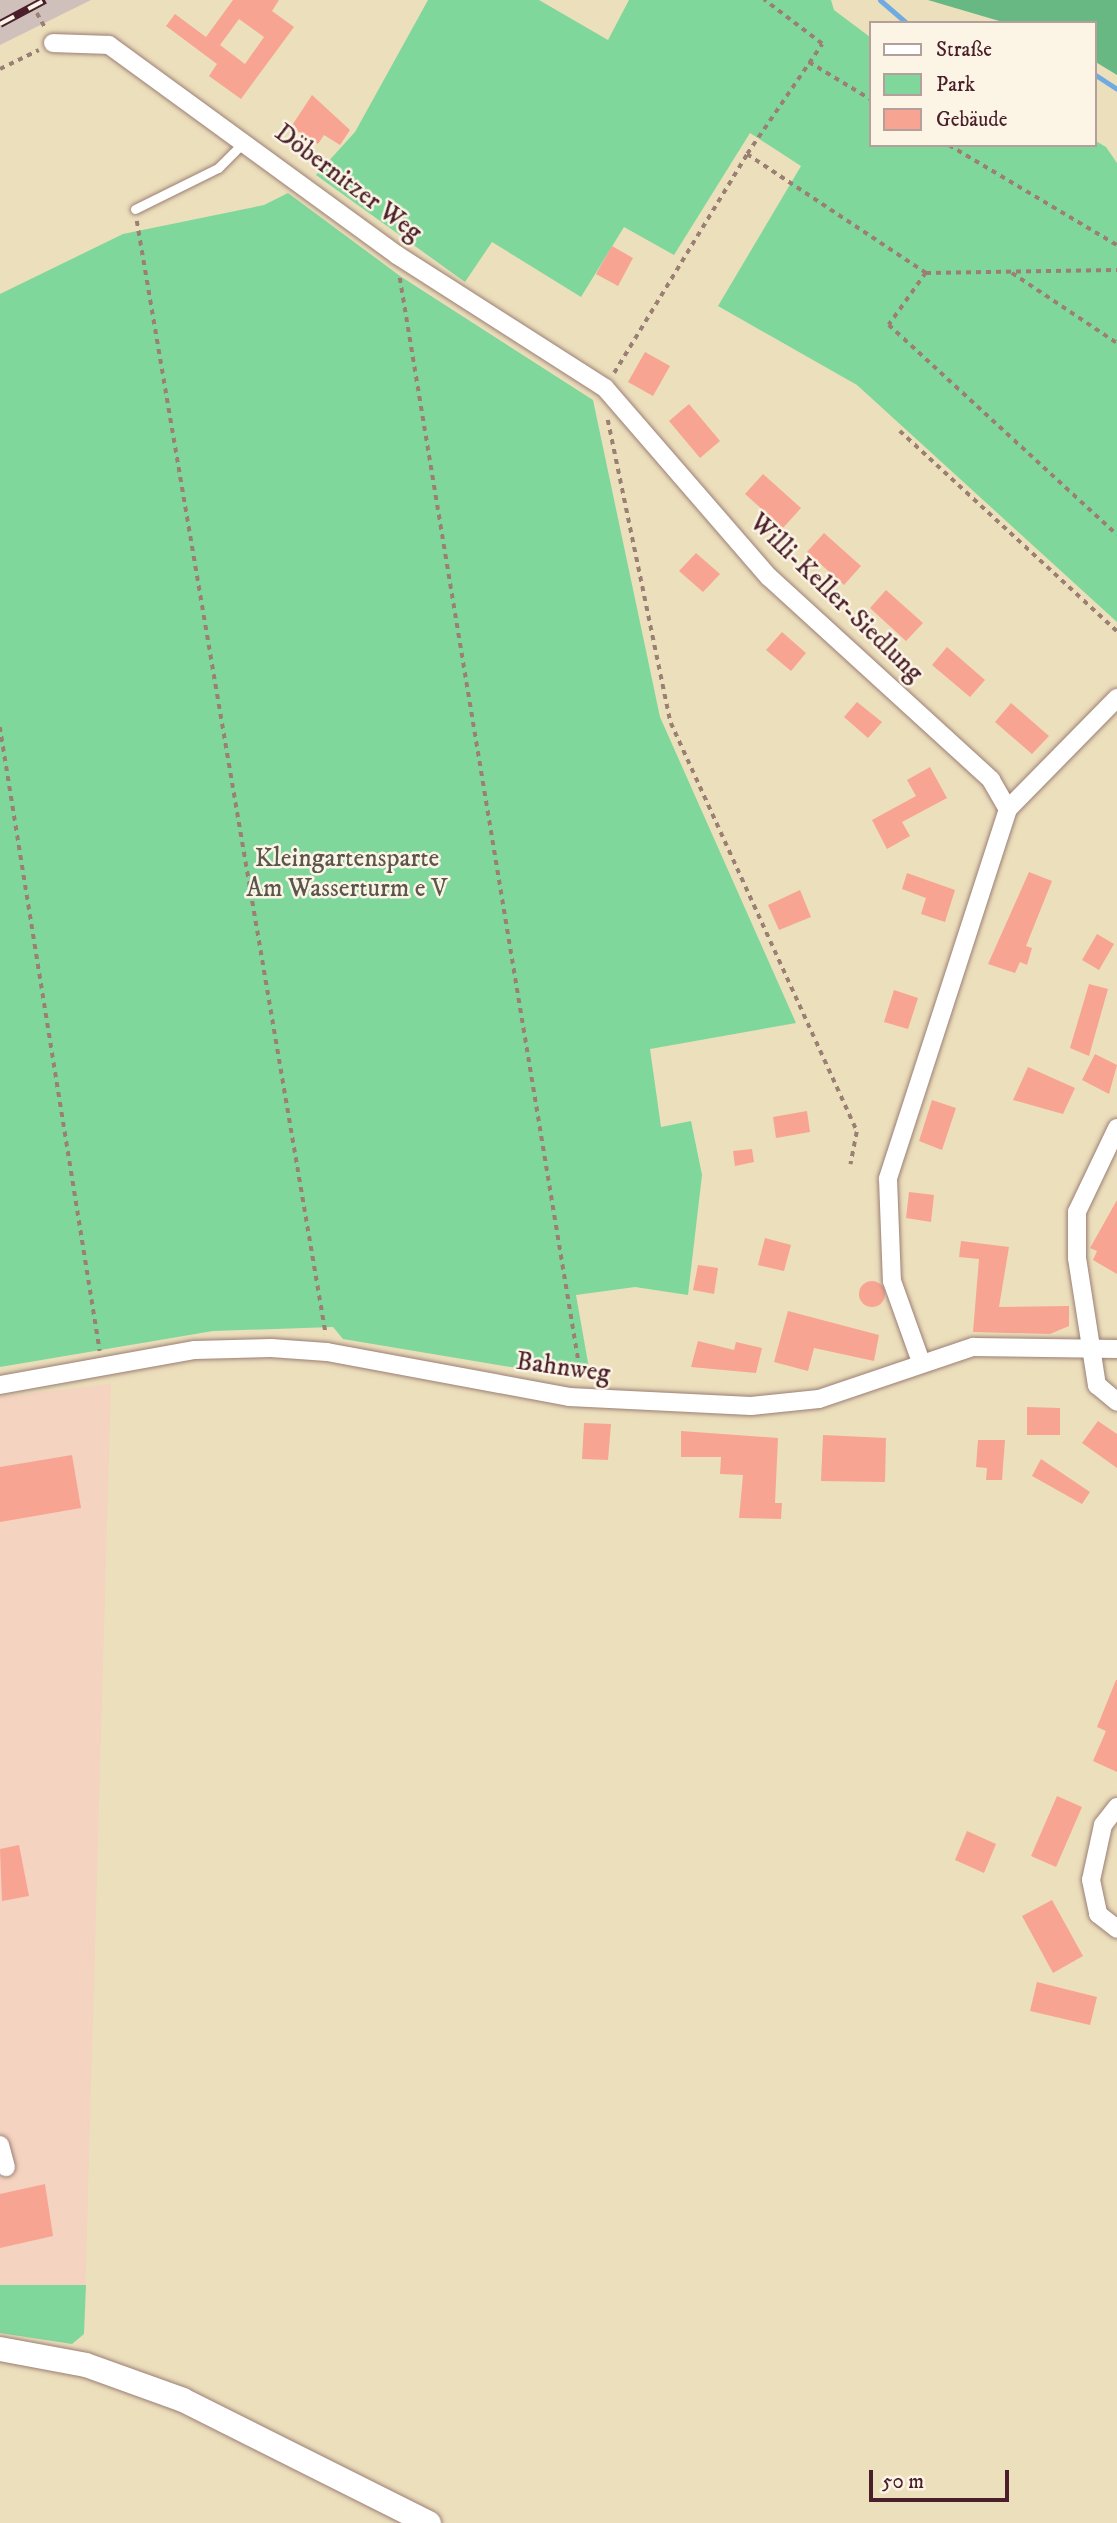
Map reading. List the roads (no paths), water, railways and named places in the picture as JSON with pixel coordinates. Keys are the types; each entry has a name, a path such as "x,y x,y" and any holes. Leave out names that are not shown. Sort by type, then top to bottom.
{"main road":[{"path":"0,2349 86,2365 170,2395 429,2523"}],"street":[{"name":"Döbernitzer Weg","path":"54,43 109,45 246,139 397,255 605,388"},
{"name":"Willi-Keller-Siedlung","path":"605,388 769,578 975,764 1008,809"},
{"path":"921,1362 892,1281 888,1179 1008,809 1117,698"},
{"path":"1117,1128 1077,1212 1082,1309 1094,1346 1097,1385 1117,1402"},
{"name":"Bahnweg","path":"0,1385 195,1350 327,1352 582,1398 708,1406 787,1403 843,1392 921,1362 973,1348 1094,1346 1117,1349"},
{"path":"1117,1807 1103,1825 1091,1880 1098,1914 1117,1929"},
{"path":"0,2145 6,2167"}],"lane":[{"path":"135,209 218,168 246,139"}],"waterway":[{"path":"880,0 904,21"},
{"path":"1096,75 1117,89"}],"railway":[{"path":"0,24 45,0"}],"park label":[{"name":"Kleingartensparte Am Wasserturm e V","path":"347,874"}]}
